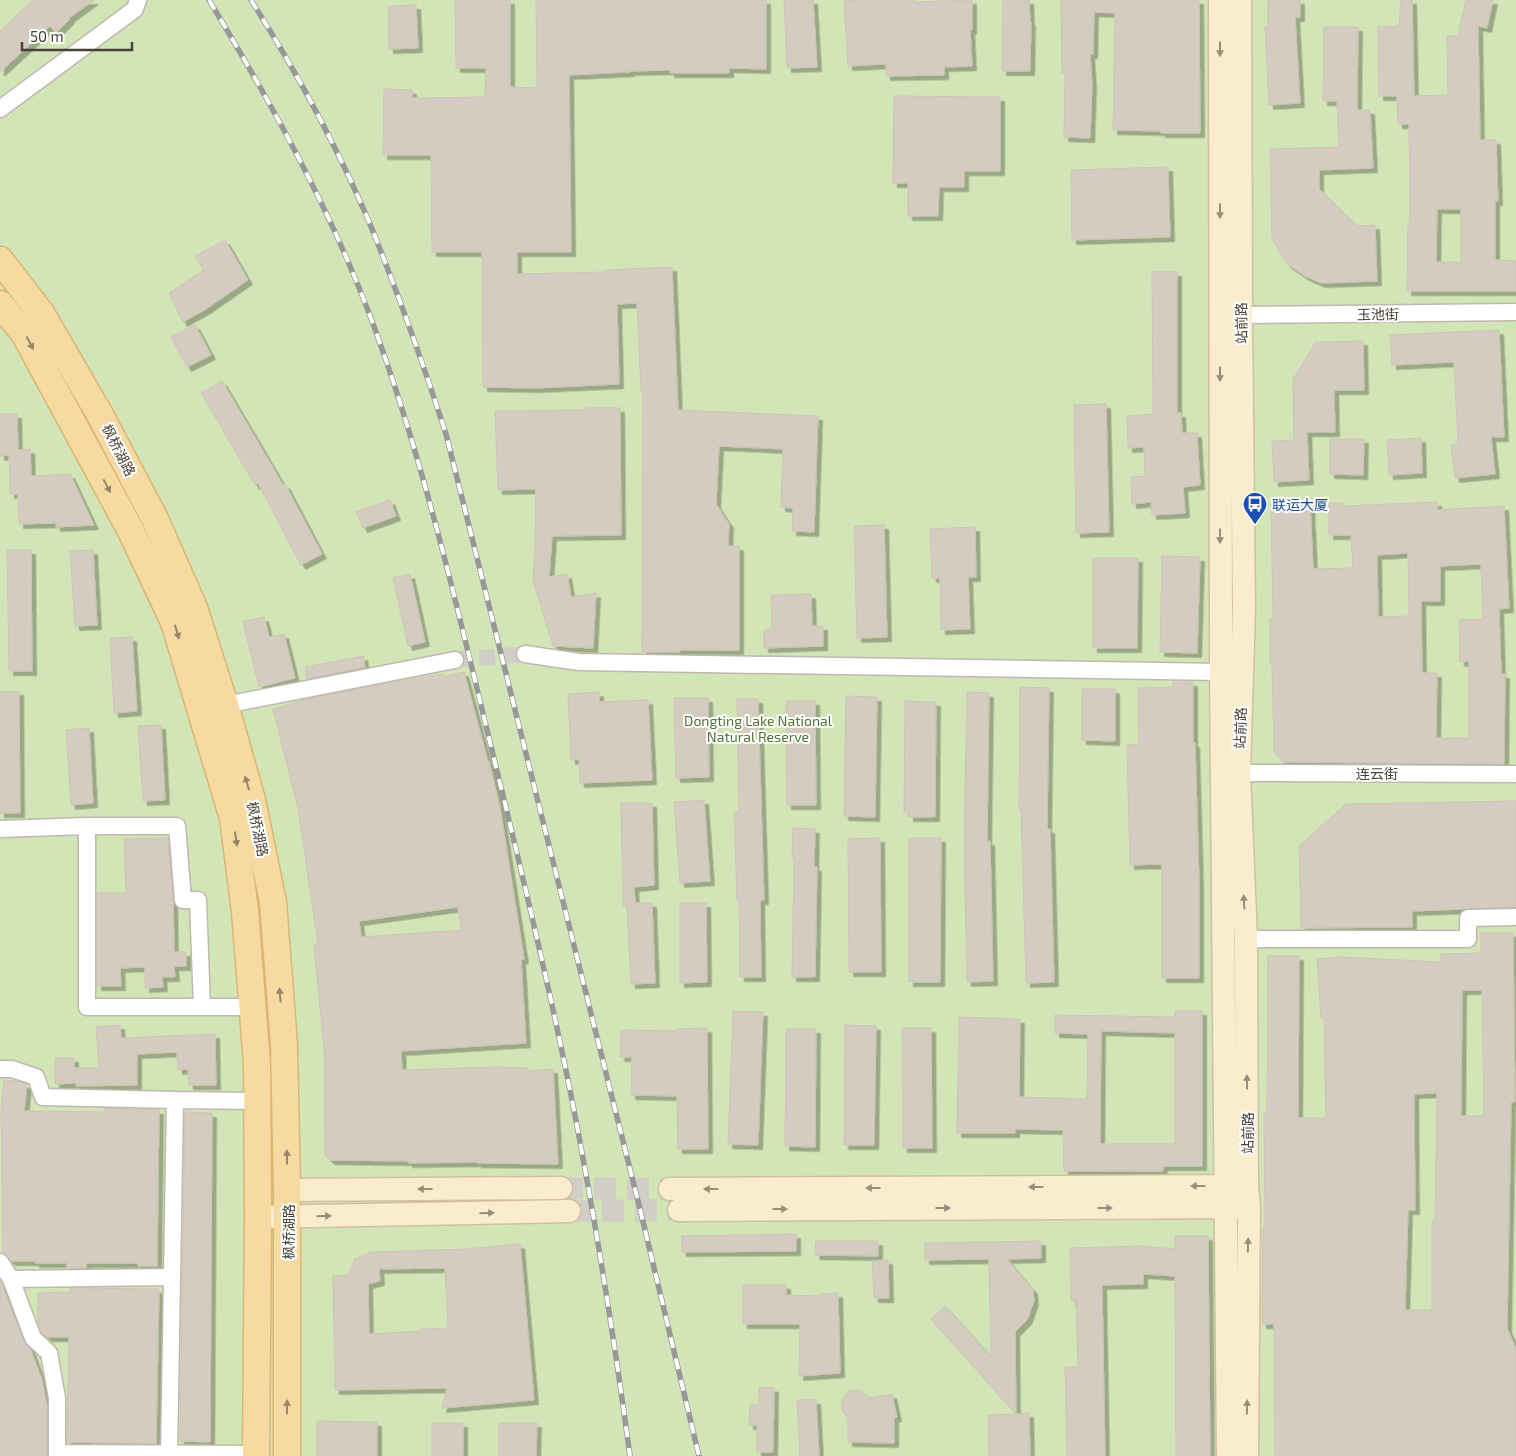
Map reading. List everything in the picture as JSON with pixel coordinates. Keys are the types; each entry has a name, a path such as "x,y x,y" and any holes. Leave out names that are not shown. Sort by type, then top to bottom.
{"main road":[{"name":"站前路","path":"1220,0 1220,672 1247,1456"},
{"name":"站前路","path":"1228,1456 1246,939 1239,773 1244,608 1240,0"},
{"name":"枫桥湖路","path":"0,260 41,313 99,413 155,520 194,608 225,705 252,800 273,902 284,1045 288,1216 287,1456"},
{"name":"枫桥湖路","path":"0,304 24,333 131,531 174,622 233,818 245,911 257,1064 256,1455"},
{"path":"287,1190 561,1188"},
{"path":"670,1189 1237,1196"},
{"path":"679,1210 1237,1196"},
{"path":"258,1217 569,1212"}],"street":[{"path":"0,109 135,8 138,0"},
{"name":"玉池街","path":"1241,315 1516,312"},
{"path":"525,654 579,662 1220,672"},
{"path":"225,705 455,660"},
{"name":"连云街","path":"1239,773 1516,774"},
{"path":"0,829 87,826 177,826 183,900 198,900 202,1007"},
{"path":"87,826 87,1007 253,1007"},
{"path":"1246,939 1468,939 1468,918 1516,917"},
{"path":"0,1069 12,1069 36,1077 43,1097 257,1101"},
{"path":"169,1455 175,1100"},
{"path":"0,1262 11,1279 33,1338 49,1353 57,1398 58,1455 256,1455"},
{"path":"11,1279 172,1277"}],"green space":[{"name":"Dongting Lake National Natural Reserve","path":"0,0 1516,0 1516,1456 0,1456"}],"building":[{"path":"33,0 94,0 69,18 56,33 50,26 0,72 0,31"},
{"path":"455,0 510,0 510,87 537,88 536,0 766,0 766,69 729,68 729,73 670,73 670,70 569,75 571,252 517,252 517,274 605,272 605,270 672,267 678,410 818,416 814,532 792,531 793,508 781,507 783,449 719,446 716,504 729,524 728,546 739,546 739,650 642,652 643,391 641,391 637,303 617,304 619,384 535,388 483,387 482,252 432,252 431,155 383,155 384,89 412,90 412,98 485,97 486,68 456,68"},
{"path":"784,0 813,0 817,67 787,68"},
{"path":"914,0 914,2 972,0 972,30 970,30 972,66 944,67 944,75 886,76 886,64 848,66 844,1"},
{"path":"1003,0 1029,0 1031,22 1030,71 1002,71"},
{"path":"1061,0 1199,0 1200,133 1113,130 1115,13 1094,12 1093,54 1090,54 1092,84 1090,138 1064,137 1065,73 1062,73"},
{"path":"1268,0 1300,0 1300,17 1295,17 1300,103 1269,105 1265,27 1268,27"},
{"path":"1401,0 1412,0 1414,96 1448,95 1447,36 1458,36 1466,0 1493,0 1487,28 1478,26 1480,140 1496,140 1498,201 1495,201 1495,260 1516,261 1516,291 1407,291 1408,224 1410,224 1409,124 1398,124 1397,96 1379,96 1378,27 1399,26","holes":["1437,209 1461,209 1461,262 1436,262"]},
{"path":"416,5 418,48 389,49 388,6"},
{"path":"1324,27 1358,27 1357,110 1370,110 1373,168 1319,170 1319,189 1357,226 1375,225 1377,281 1321,283 1305,276 1287,264 1272,239 1270,149 1339,147 1337,101 1323,101"},
{"path":"894,96 1000,97 1000,171 964,171 964,187 939,187 938,216 908,216 908,183 893,183"},
{"path":"1168,167 1170,237 1072,240 1071,170"},
{"path":"225,240 248,280 206,309 183,322 169,293 204,270 195,256"},
{"path":"1152,272 1177,272 1177,413 1181,413 1182,433 1197,433 1200,485 1183,487 1185,513 1152,515 1151,502 1132,504 1131,477 1145,476 1144,447 1128,448 1127,416 1153,414"},
{"path":"195,325 211,355 187,367 171,337"},
{"path":"1499,330 1504,437 1491,437 1495,474 1455,478 1451,445 1458,444 1454,362 1392,365 1390,335"},
{"path":"1363,341 1364,390 1334,390 1335,432 1307,432 1309,480 1274,482 1272,441 1294,440 1293,379 1316,342"},
{"path":"222,381 283,485 285,484 322,554 301,565 258,483 255,485 201,393"},
{"path":"1106,404 1109,532 1076,533 1074,405"},
{"path":"585,408 620,408 621,535 552,536 549,577 567,574 571,597 596,593 593,648 553,646 533,581 536,489 498,490 495,411 585,410"},
{"path":"0,414 17,414 18,450 30,449 31,476 70,474 94,525 56,527 56,523 19,524 18,494 10,494 9,455 0,456"},
{"path":"1421,438 1422,473 1389,475 1387,440"},
{"path":"1330,439 1364,439 1363,475 1330,474"},
{"path":"390,500 396,516 363,528 356,512"},
{"path":"1437,502 1437,510 1504,506 1509,608 1499,609 1501,674 1505,674 1504,764 1282,762 1274,751 1272,664 1270,664 1270,619 1273,619 1271,504 1310,503 1313,569 1353,568 1351,535 1329,535 1329,503 1343,503 1343,506","holes":["1408,553 1409,616 1378,617 1377,555","1481,564 1483,619 1459,620 1460,662 1469,661 1469,738 1436,738 1437,673 1422,673 1421,601 1440,601 1440,566"]},
{"path":"884,525 887,637 857,638 854,526"},
{"path":"975,527 976,577 968,577 970,629 941,630 940,578 932,578 930,529"},
{"path":"7,550 31,550 32,671 9,671"},
{"path":"93,550 97,625 75,626 70,551"},
{"path":"1162,556 1200,557 1197,653 1160,652"},
{"path":"1093,558 1138,558 1137,648 1093,648"},
{"path":"410,574 425,642 408,646 393,578"},
{"path":"811,594 812,626 823,626 823,646 764,648 764,630 772,629 771,595"},
{"path":"264,617 269,637 284,634 295,678 259,687 243,622"},
{"path":"132,637 137,711 114,713 110,638"},
{"path":"363,656 365,667 307,679 305,667"},
{"path":"464,672 500,808 524,959 521,960 526,1043 401,1051 402,1070 496,1067 528,1068 528,1071 553,1069 558,1164 408,1163 408,1161 330,1160 325,1155 324,1048 314,946 318,945 298,808 273,709 311,698 406,680 443,674 443,677","holes":["458,907 461,930 361,937 359,921"]},
{"path":"1173,682 1193,682 1193,743 1195,743 1199,882 1199,978 1162,978 1162,864 1130,865 1127,745 1139,744 1138,688 1173,687"},
{"path":"1020,687 1049,688 1047,829 1050,829 1054,982 1026,983 1021,809 1019,809"},
{"path":"1082,689 1115,689 1115,741 1082,740"},
{"path":"19,691 20,813 0,813 0,692"},
{"path":"599,692 599,702 648,700 652,780 580,783 579,759 571,760 568,694"},
{"path":"967,692 989,693 987,841 990,841 993,981 967,982 964,842"},
{"path":"846,696 877,697 875,817 844,816"},
{"path":"674,698 708,698 709,777 676,778"},
{"path":"737,699 758,699 764,900 760,900 761,977 740,977 739,901 737,901 734,812 739,811"},
{"path":"786,701 815,701 816,805 787,805"},
{"path":"905,701 936,702 935,817 909,817 909,812 904,812"},
{"path":"161,725 165,800 143,801 138,726"},
{"path":"89,728 93,803 71,805 66,730"},
{"path":"704,800 710,881 680,883 674,802"},
{"path":"1516,801 1516,907 1412,911 1412,927 1301,928 1299,846 1346,804"},
{"path":"621,803 652,803 654,885 634,887 635,903 652,903 655,983 631,984 627,906 623,906"},
{"path":"793,828 815,829 814,867 817,867 815,977 792,977"},
{"path":"168,838 173,898 174,952 186,952 186,966 174,966 175,977 162,977 163,987 145,988 145,967 120,968 121,986 97,986 97,893 126,893 124,839"},
{"path":"880,838 881,972 849,972 848,839"},
{"path":"909,838 941,838 940,982 909,982"},
{"path":"680,903 706,903 707,982 680,983"},
{"path":"1481,933 1513,933 1515,1102 1511,1102 1507,1328 1516,1349 1516,1456 1275,1456 1274,1324 1262,1324 1263,1226 1265,1226 1264,1113 1267,1113 1268,956 1299,956 1298,1118 1326,1118 1324,1018 1321,1018 1317,959 1341,957 1441,962 1441,954 1481,953","holes":["1462,990 1482,990 1484,1116 1461,1116","1437,1093 1435,1221 1432,1221 1432,1310 1405,1310 1408,1210 1415,1210 1414,1094"]},
{"path":"733,1011 763,1012 758,1145 728,1144"},
{"path":"1175,1011 1202,1011 1202,1166 1163,1166 1163,1171 1064,1171 1063,1130 1015,1129 1015,1133 957,1133 959,1017 1020,1019 1019,1097 1087,1099 1088,1034 1055,1033 1055,1015 1175,1017","holes":["1101,1031 1175,1033 1175,1144 1100,1144"]},
{"path":"120,1025 121,1038 215,1034 216,1085 189,1085 188,1069 178,1070 177,1052 137,1054 137,1085 76,1086 76,1083 55,1084 55,1058 74,1058 74,1068 99,1068 96,1027"},
{"path":"845,1025 876,1026 874,1145 844,1145"},
{"path":"707,1028 708,1149 678,1149 677,1096 631,1095 632,1057 620,1057 621,1030 676,1031 676,1029"},
{"path":"902,1028 931,1028 932,1148 903,1148"},
{"path":"786,1029 816,1029 815,1147 785,1146"},
{"path":"4,1080 16,1081 27,1085 24,1111 105,1112 105,1108 159,1110 157,1266 138,1266 138,1263 86,1263 86,1268 67,1268 67,1263 11,1261 3,1253 1,1110"},
{"path":"185,1112 212,1113 210,1442 180,1441"},
{"path":"796,1234 796,1251 682,1252 682,1236"},
{"path":"1175,1236 1208,1236 1210,1456 1176,1456 1175,1276 1143,1274 1143,1284 1102,1285 1105,1456 1067,1456 1065,1367 1078,1367 1076,1299 1071,1301 1070,1248 1142,1246 1175,1249"},
{"path":"816,1241 878,1241 878,1256 815,1255"},
{"path":"1041,1241 1041,1258 1007,1259 1033,1290 1034,1301 1027,1320 1015,1332 1016,1414 931,1319 945,1306 991,1357 989,1259 925,1260 925,1243"},
{"path":"520,1244 534,1400 442,1408 447,1388 335,1390 333,1276 348,1275 355,1259 371,1252 466,1249","holes":["445,1268 448,1328 369,1334 368,1284 380,1281 379,1269"]},
{"path":"888,1260 889,1298 874,1298 872,1261"},
{"path":"0,1280 24,1342 30,1348 42,1380 47,1407 47,1456 0,1456"},
{"path":"743,1285 786,1285 786,1295 820,1296 820,1294 838,1293 840,1373 799,1376 800,1324 743,1324"},
{"path":"70,1288 159,1289 156,1444 67,1442 69,1337 47,1337 42,1332 38,1323 38,1293 70,1292"},
{"path":"759,1387 774,1388 773,1452 757,1452 757,1425 749,1425 750,1405 759,1405"},
{"path":"849,1391 862,1391 869,1398 892,1394 897,1417 894,1418 894,1443 848,1442 848,1417 842,1411 842,1401"},
{"path":"797,1400 816,1400 819,1456 800,1456"},
{"path":"1029,1413 1030,1456 989,1456 988,1415"},
{"path":"317,1421 377,1422 377,1456 317,1456"},
{"path":"432,1423 463,1423 463,1456 432,1456"},
{"path":"499,1423 537,1423 536,1456 499,1456"}],"tunnel":[{"path":"455,660 525,654"},
{"path":"561,1188 670,1189"},
{"path":"569,1211 679,1210"}],"railway":[{"path":"209,0 277,117 338,238 372,321 426,488 507,812 564,1059 611,1322 630,1456"},
{"path":"251,0 315,109 344,166 370,224 400,302 446,434 640,1209 699,1456"}],"place":[{"name":"联运大厦","path":"1255,525"}]}
